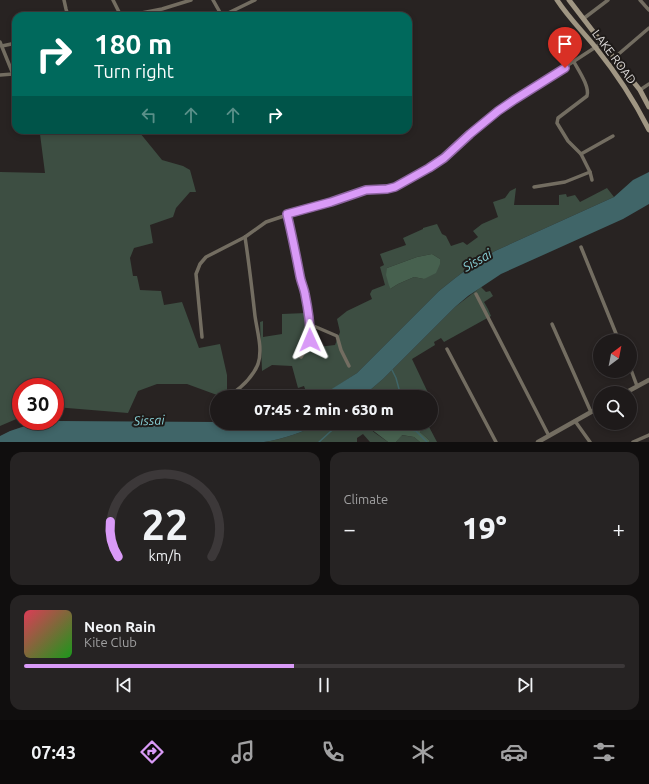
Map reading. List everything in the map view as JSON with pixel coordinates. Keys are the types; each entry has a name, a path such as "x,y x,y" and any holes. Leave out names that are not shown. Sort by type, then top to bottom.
{"main road":[{"name":"LAKE ROAD","path":"557,0 630,94 649,130"},
{"name":"LAKE ROAD","path":"570,0 583,19 640,90 649,107"}],"street":[{"path":"64,0 67,12"},
{"path":"113,0 119,12"},
{"path":"149,12 191,0"},
{"path":"213,0 220,12"},
{"path":"230,12 255,0"},
{"path":"583,19 608,0"},
{"path":"640,0 649,10"},
{"path":"614,58 649,28"},
{"path":"12,43 1,44 12,68"},
{"path":"202,337 196,274 200,264 206,258 245,237 266,222 287,214 331,202 366,190 395,187 440,161 498,111 602,43"},
{"path":"574,62 583,79 588,94 558,118 557,123 568,141 582,154 592,180"},
{"path":"0,75 12,74"},
{"path":"640,90 649,84"},
{"path":"582,154 612,136"},
{"path":"534,187 565,182 590,172"},
{"path":"287,214 305,294 309,324 310,340 301,357"},
{"path":"237,390 248,380 259,359 259,338 245,237"},
{"path":"580,247 616,334"},
{"path":"476,294 549,436"},
{"path":"309,324 337,336 341,350 349,366"},
{"path":"538,442 591,412 552,324"},
{"path":"447,349 496,442"},
{"path":"635,378 638,386 649,380"},
{"path":"574,421 590,442"},
{"path":"633,442 649,435"}],"green space":[{"path":"40,134 141,134 162,160 183,166 190,170 196,192 190,192 176,208 173,217 150,225 153,243 134,248 130,258 133,276 137,276 140,290 161,291 164,305 182,302 199,348 220,344 227,375 227,390 210,390 210,392 187,384 157,384 138,391 128,413 64,408 64,378 12,378 12,421 0,426 0,172 45,173"},
{"path":"516,188 514,205 559,205 559,195 566,194 567,197 575,195 580,202 607,188 614,197 495,251 471,266 439,291 357,373 331,390 305,390 304,386 298,388 292,366 272,365 262,371 260,322 263,321 263,337 282,334 282,314 306,313 308,325 307,337 315,336 318,347 335,345 340,332 337,319 347,311 372,299 370,294 372,290 385,285 380,267 384,265 380,254 406,245 403,238 423,228 437,224 451,246 463,242 467,245 478,237 473,231 482,224 498,217 493,202 505,198 510,191","holes":["432,254 440,259 424,279 414,277 390,289 387,268 417,257"]},
{"path":"432,254 440,259 440,264 436,273 424,279 414,277 390,289 386,275 387,268 417,257"},
{"path":"481,287 486,292 490,291 493,296 484,302 491,316 444,342 441,338 434,342 435,345 412,359 427,390 370,390 383,379 455,307"},
{"path":"305,430 372,430 388,442 370,442 363,434 357,438 357,442 264,442 293,435"},
{"path":"372,430 420,430 420,432 429,440 429,442 420,442 414,437 402,435 396,442 388,442"},
{"path":"420,430 431,430 437,442 429,442 429,440 420,432"},
{"path":"401,435 414,437 420,442 396,442"}],"water":[{"path":"649,172 649,204 623,219 501,274 468,296 370,390 330,390 357,373 439,291 471,266 495,251 614,197 633,180"},
{"path":"64,421 210,422 210,430 305,430 293,435 264,442 0,442 0,436 10,431 64,430"}],"waterway":[{"path":"392,370 396,378 398,390"},
{"path":"319,442 333,430"},
{"path":"410,430 416,431 427,442"}],"route":[{"path":"310,340 309,316 305,294 287,214 331,202 366,190 395,187 444,158 498,111 565,68"}],"water label":[{"name":"Sissai","path":"477,260"},
{"name":"Sissai","path":"149,420"}]}
